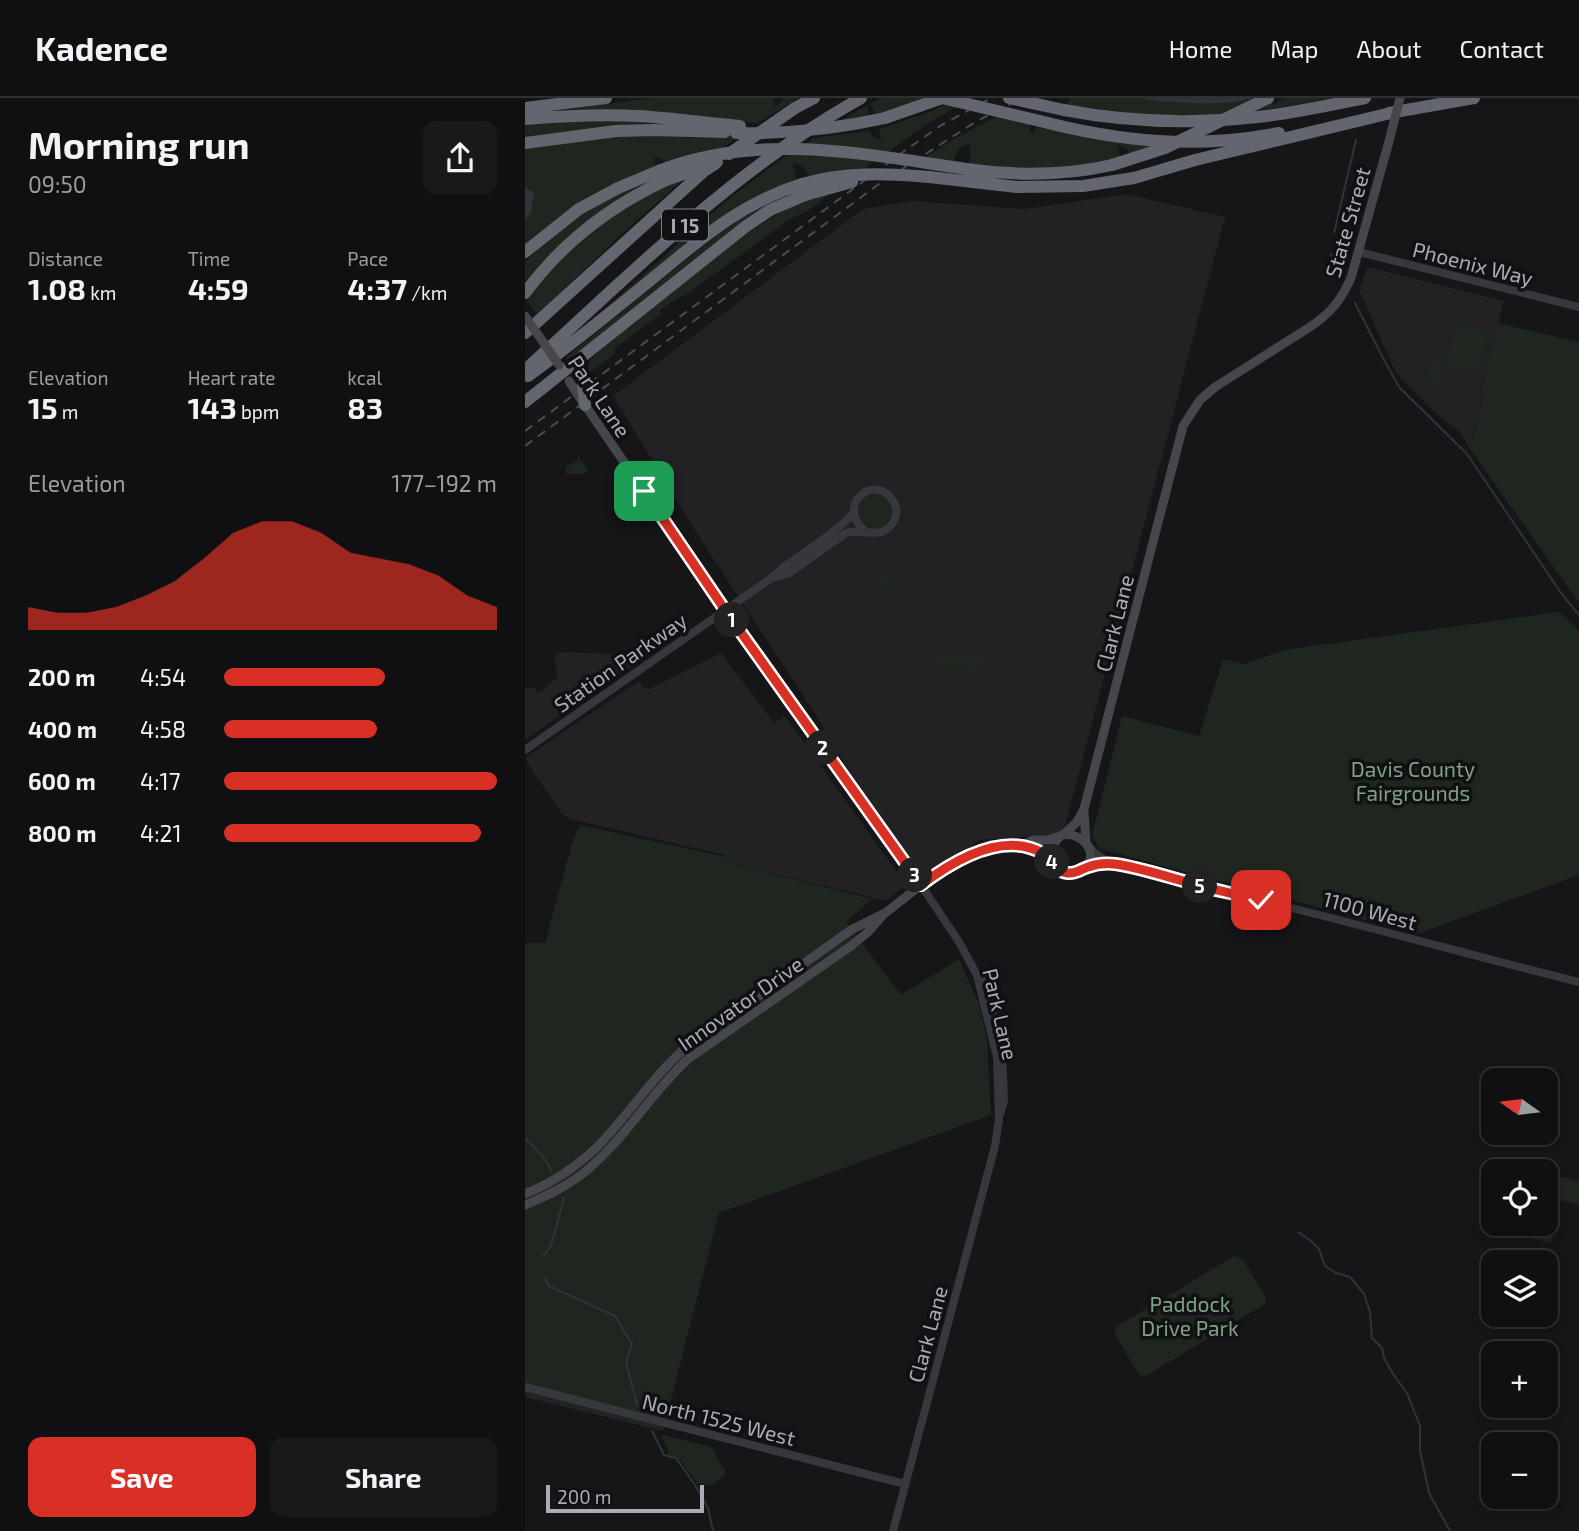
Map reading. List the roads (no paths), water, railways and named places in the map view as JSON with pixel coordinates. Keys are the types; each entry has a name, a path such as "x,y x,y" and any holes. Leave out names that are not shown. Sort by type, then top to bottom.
{"highway":[{"path":"525,108 606,98"},
{"name":"I 15","path":"525,333 704,171 795,108 814,98"},
{"name":"I 15","path":"525,370 714,198 771,155 860,98"},
{"path":"525,119 582,115 658,117 768,133 842,127 885,118 942,98 1086,132 1131,139 1203,142 1253,137 1473,98"},
{"path":"1010,98 1064,110 1156,121 1258,117 1365,98"},
{"path":"525,379 566,350 725,221 758,201 803,189 858,181 1000,173 1075,172 1112,165 1165,148 1268,98"},
{"path":"525,293 559,253 591,225 686,161 719,153 761,148 846,152 1017,187 1083,186 1134,178 1195,160 1395,112"},
{"path":"525,143 616,131 738,130"},
{"path":"525,254 579,209 618,188 663,175"},
{"path":"525,402 745,227 803,189"},
{"path":"585,405 582,374 590,350"}],"main road":[{"name":"State Street","path":"1177,445 1183,426 1200,400 1325,317 1334,307 1346,288 1359,252 1400,98"},
{"name":"Park Lane","path":"525,316 725,610 921,885"},
{"name":"Clark Lane","path":"1062,835 1077,822 1084,809 1177,445"},
{"name":"Clark Lane","path":"1084,809 1087,844"},
{"path":"921,885 961,860 983,850 1022,845 1062,835 1078,836 1087,844 1090,857 1084,868 1069,873 1059,870 1045,854 1022,845"},
{"path":"1053,864 1052,848 1062,835"},
{"name":"Innovator Drive","path":"525,1205 561,1188 586,1171 609,1149 671,1075 688,1059 843,952 868,932 884,914 921,885"},
{"name":"Innovator Drive","path":"525,1194 560,1177 591,1153 664,1068 688,1046 851,930 884,914"}],"street":[{"name":"Phoenix Way","path":"1359,252 1579,307"},
{"path":"870,490 884,492 893,500 896,512 891,526 875,533 858,526 853,513 856,501 870,490"},
{"name":"Station Parkway","path":"525,750 770,579 838,529 853,513"},
{"name":"Station Parkway","path":"770,579 787,574 846,533 865,531"},
{"name":"1100 West","path":"1087,844 1111,864"},
{"name":"1100 West","path":"1084,868 1111,864 1144,870 1579,982"},
{"name":"Park Lane","path":"921,885 959,942 977,975 997,1057 999,1121 995,1146"},
{"name":"Clark Lane","path":"893,1531 995,1146"},
{"name":"North 1525 West","path":"525,1387 905,1484"}],"waterway":[{"path":"1334,233 1356,140"},
{"path":"1331,254 1340,275"},
{"path":"1355,303 1399,387 1467,454 1561,593 1579,615"},
{"path":"525,1138 552,1171"},
{"path":"543,1256 551,1246 563,1197"},
{"path":"1298,1232 1319,1249 1325,1266 1350,1277 1364,1294 1370,1312 1372,1338 1382,1348 1384,1358 1407,1393 1420,1426 1420,1450 1429,1493 1450,1531"},
{"path":"545,1278 549,1286 615,1316 632,1344 626,1362 637,1405"},
{"path":"652,1431 664,1455 676,1458 697,1488 708,1508 713,1531"}],"railway":[{"path":"525,431 903,152 940,126 991,98"},
{"path":"525,446 879,184 977,121 1022,98"}],"park label":[{"name":"Davis County Fairgrounds","path":"1413,780"},
{"name":"Paddock Drive Park","path":"1190,1315"}]}
